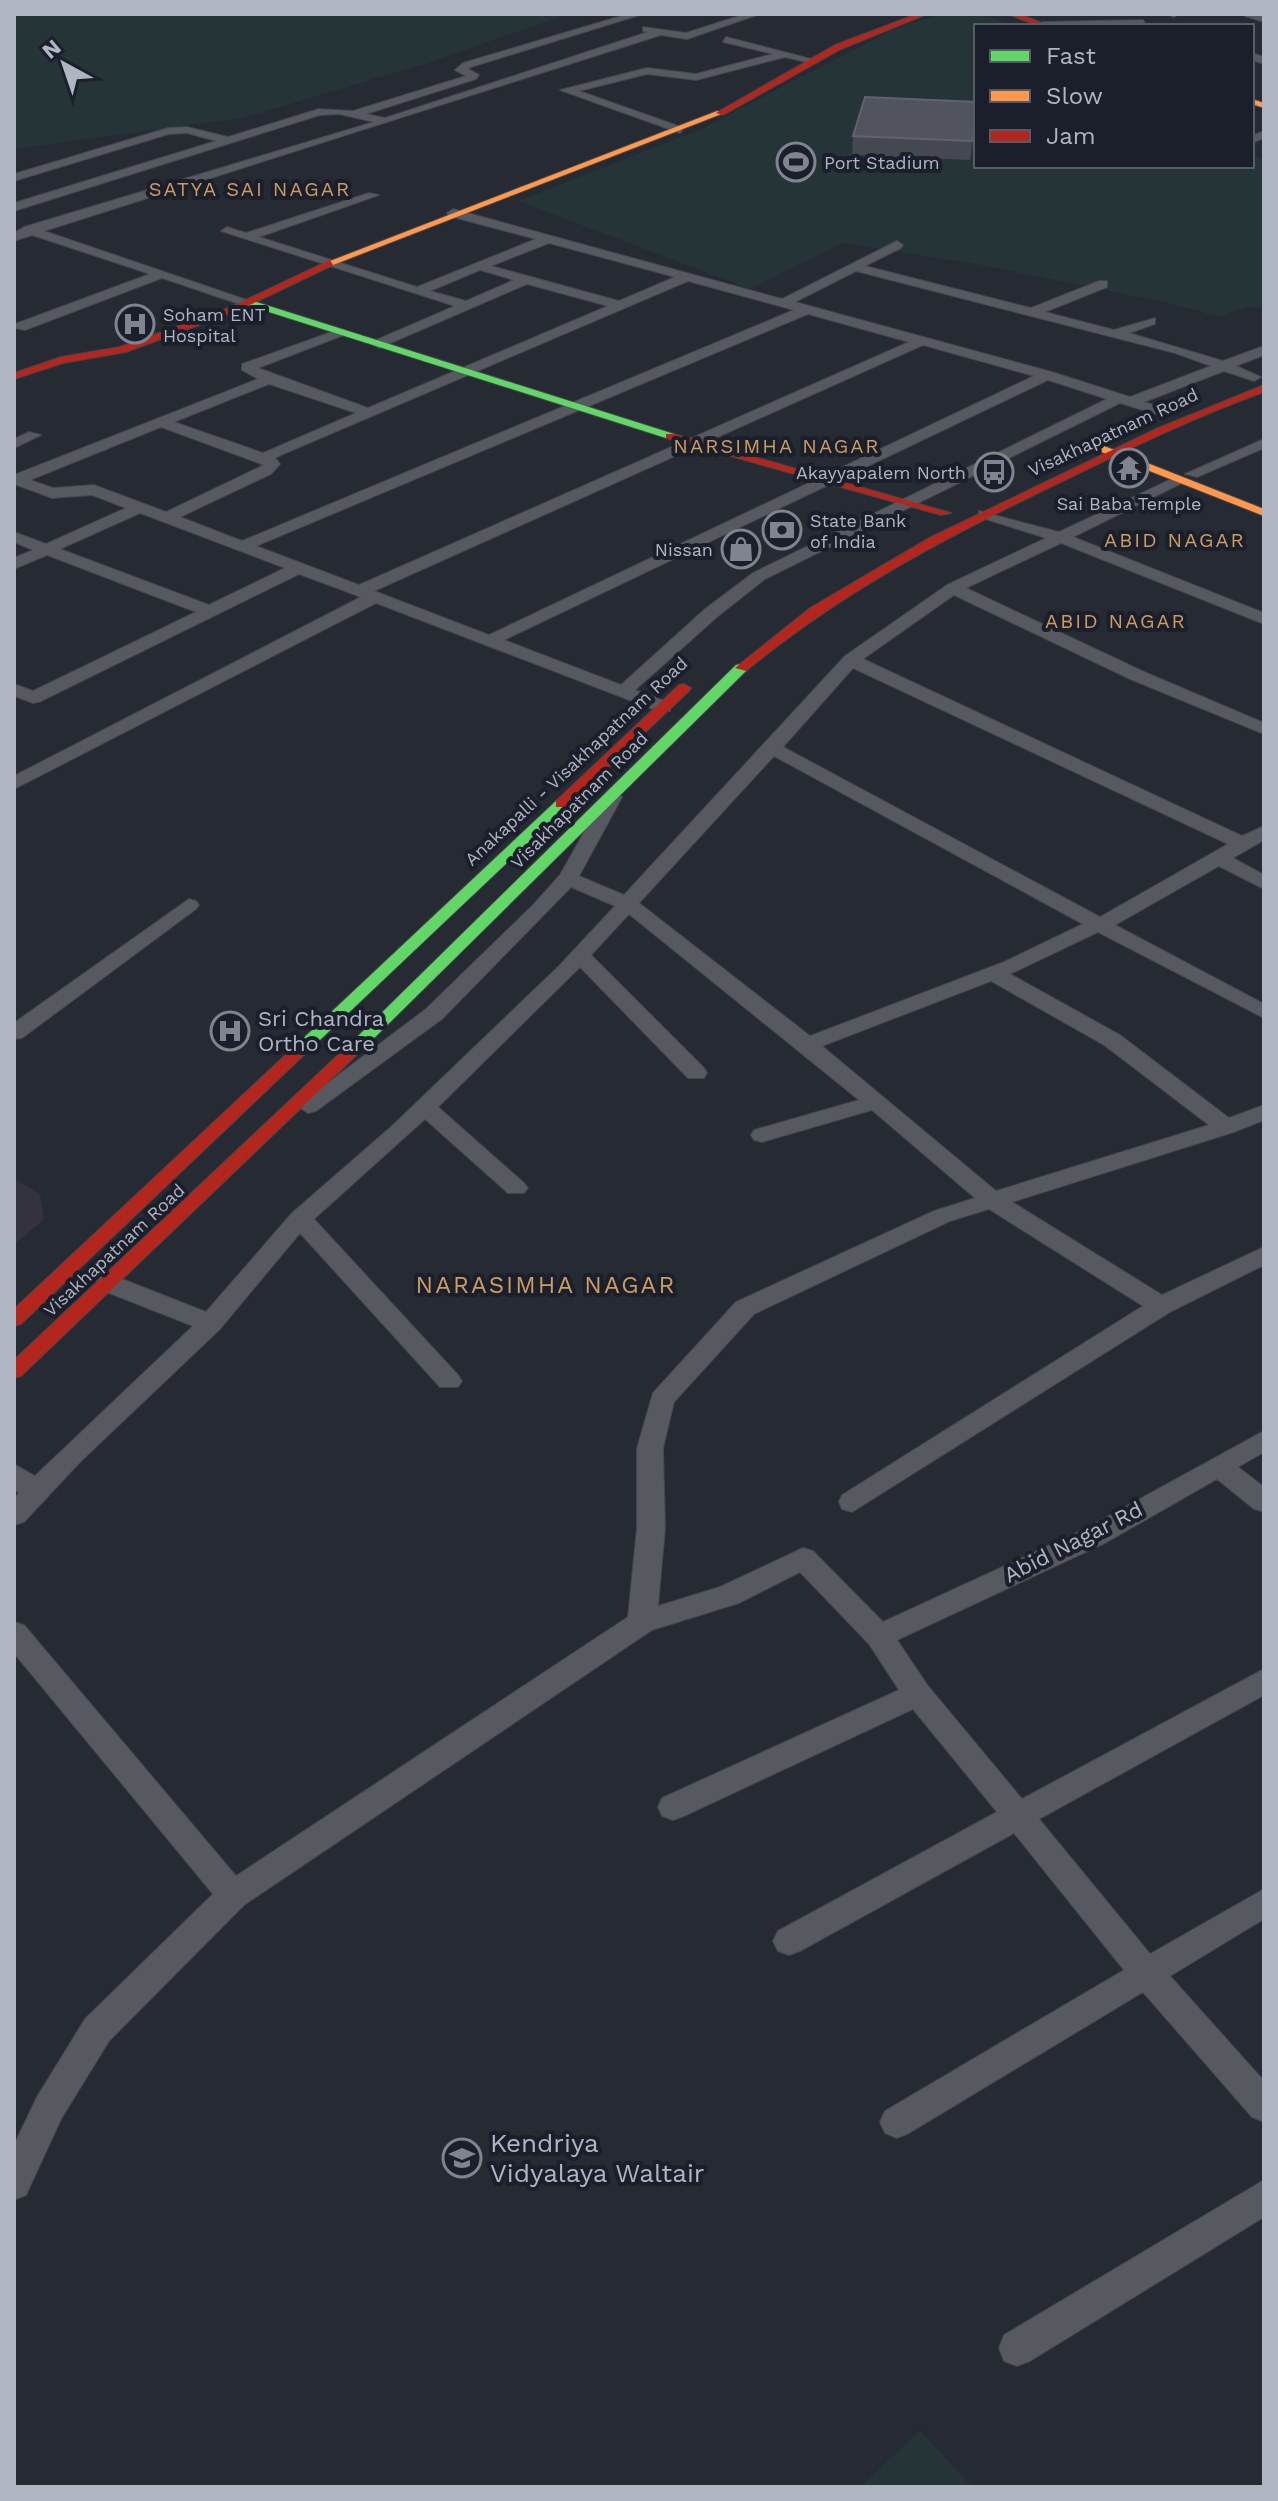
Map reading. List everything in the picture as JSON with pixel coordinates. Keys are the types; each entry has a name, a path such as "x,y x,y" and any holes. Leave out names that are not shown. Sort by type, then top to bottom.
{"main road":[{"path":"14,376 61,360 122,350 250,303 329,263 453,213 680,130 745,102 814,61 880,28 923,14"},
{"path":"1012,14 1041,24"},
{"path":"250,303 689,442 909,503 965,508"},
{"path":"917,527 1107,446 1162,412 1257,375"},
{"name":"Visakhapatnam Road","path":"1107,446 1257,375"},
{"path":"1107,446 1264,502"},
{"path":"1187,477 1264,513"},
{"name":"Visakhapatnam Road","path":"14,1371 258,1142 734,674 804,616 965,508"},
{"name":"Anakapalli - Visakhapatnam Road","path":"14,1320 697,676"}],"street":[{"path":"352,115 474,75 460,68 638,14"},
{"path":"581,16 690,36 755,14"},
{"path":"1115,14 1147,24"},
{"path":"1248,14 1264,19"},
{"path":"14,237 385,122 659,32"},
{"path":"726,40 814,61"},
{"path":"484,47 567,63"},
{"path":"567,91 647,71 696,77 782,55"},
{"path":"526,77 539,81"},
{"path":"553,86 680,130"},
{"path":"14,207 319,112 385,122"},
{"path":"14,178 168,131 187,130 275,155"},
{"path":"247,237 373,195"},
{"path":"453,213 1047,375 1162,412"},
{"path":"14,226 250,303"},
{"path":"227,231 464,305"},
{"path":"418,291 548,239"},
{"path":"783,303 897,245"},
{"path":"479,266 616,304"},
{"path":"855,267 1180,350 1257,375"},
{"path":"20,327 162,274"},
{"path":"264,458 616,304 684,278"},
{"path":"379,344 526,280"},
{"path":"1031,313 1103,284"},
{"path":"243,546 806,310"},
{"path":"1115,334 1150,321"},
{"path":"342,333 247,367 269,379 367,412"},
{"path":"14,783 368,594 689,442 922,341"},
{"path":"624,691 665,658 711,613 759,576 1127,399 1264,350"},
{"path":"493,639 1047,375"},
{"path":"15,479 269,379"},
{"path":"161,422 264,458 273,464 266,471 168,517"},
{"path":"14,444 34,435"},
{"path":"14,1515 211,1323 300,1218 424,1106 630,905 716,805 851,660 953,588 1057,536 1264,443"},
{"path":"15,479 52,493 94,490 493,639 664,707"},
{"path":"14,564 140,507"},
{"path":"965,508 1057,536 1264,619"},
{"path":"14,537 207,610"},
{"path":"14,689 33,698 300,567"},
{"path":"953,588 1136,675 1264,729"},
{"path":"851,660 1243,844"},
{"path":"772,748 1264,1012"},
{"path":"258,1142 434,1014 568,878 615,792"},
{"path":"807,1044 993,973 1100,925 1264,832"},
{"path":"1217,857 1264,883"},
{"path":"568,878 630,905 807,1044 993,1201 1161,1306"},
{"path":"14,1033 189,905"},
{"path":"580,956 696,1073"},
{"path":"993,973 1112,1040 1226,1127"},
{"path":"762,1135 875,1102"},
{"path":"424,1106 516,1188"},
{"path":"642,1622 651,1528 650,1448 662,1399 745,1308 942,1216 1226,1127 1264,1112"},
{"path":"300,1218 449,1381"},
{"path":"14,1301 91,1249"},
{"path":"852,1502 1161,1306 1264,1255"},
{"path":"108,1283 211,1323"},
{"name":"Abid Nagar Rd","path":"879,1636 1095,1536 1264,1440"},
{"path":"1218,1465 1264,1502"},
{"path":"14,1474 36,1492"},
{"path":"14,2183 23,2138 49,2108 97,2030 233,1895 642,1622 729,1595 803,1558 879,1636 918,1694 1147,1974 1264,2106"},
{"path":"14,1633 233,1895"},
{"path":"789,1941 1264,1681"},
{"path":"673,1807 918,1694"},
{"path":"897,2122 1264,1903"},
{"path":"1017,2348 1264,2197"}],"shaded area":[{"path":"14,14 568,14 428,63 242,118 14,149"},
{"name":"Port Stadium","path":"939,14 982,14 1011,24 974,24 974,168 1254,168 1254,156 1264,159 1264,309 1247,307 1220,317 1163,302 982,265 843,243 750,289 518,201 699,130 892,30"},
{"path":"14,1179 40,1194 44,1219 14,1245"},
{"path":"920,2430 972,2487 861,2487"}],"building":[{"path":"865,97 974,102 972,141 853,136"}],"traffic: fast":[{"path":"250,303 670,436"},
{"path":"361,1042 741,668"},
{"path":"299,1051 561,804"}],"traffic: slow":[{"path":"1254,102 1264,106"},
{"path":"330,263 720,113"},
{"path":"1090,444 1264,513"}],"traffic: jam":[{"path":"720,113 838,47 923,14"},
{"path":"1012,14 1040,24"},
{"path":"14,376 61,360 122,350 234,309 330,263"},
{"path":"741,668 815,611 933,541 1160,431 1264,388"},
{"path":"670,436 945,513"},
{"path":"561,804 684,688"},
{"path":"14,1371 361,1042"},
{"path":"14,1320 299,1051"}],"place":[{"name":"Port Stadium","path":"796,162"},
{"name":"Soham ENT Hospital","path":"135,324"},
{"name":"Sai Baba Temple","path":"1129,468"},
{"name":"Akayyapalem North","path":"994,472"},
{"name":"State Bank of India","path":"782,530"},
{"name":"Nissan","path":"741,549"},
{"name":"Sri Chandra Ortho Care","path":"230,1031"},
{"name":"Kendriya Vidyalaya Waltair","path":"462,2158"}],"district":[{"name":"SATYA SAI NAGAR","path":"250,189"},
{"name":"NARSIMHA NAGAR","path":"777,446"},
{"name":"ABID NAGAR","path":"1175,540"},
{"name":"ABID NAGAR","path":"1116,621"},
{"name":"NARASIMHA NAGAR","path":"546,1285"}]}
